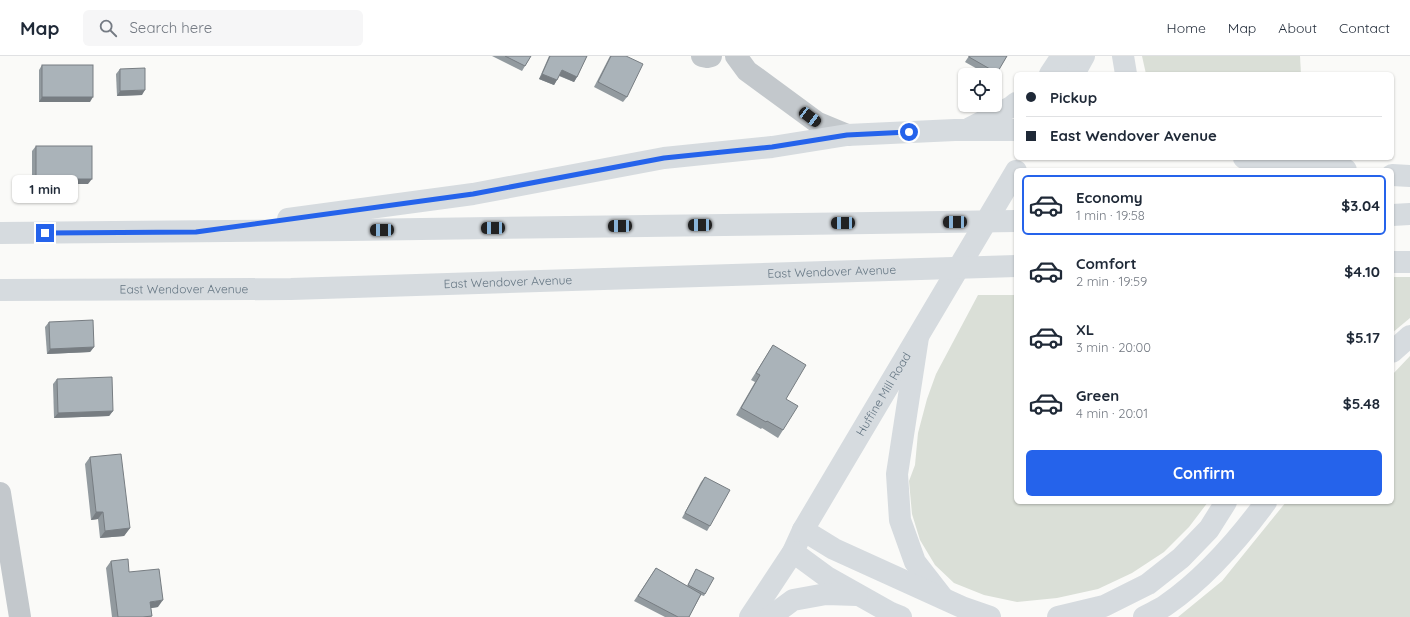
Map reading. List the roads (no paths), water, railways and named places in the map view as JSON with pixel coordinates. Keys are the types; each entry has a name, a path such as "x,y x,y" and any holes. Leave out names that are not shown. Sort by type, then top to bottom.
{"main road":[{"path":"1051,72 1062,56"},
{"path":"1075,72 1084,56"},
{"path":"1123,56 1126,72"},
{"path":"965,130 1014,105"},
{"path":"196,232 473,194 664,158 772,147 847,135 965,130 1014,130"},
{"path":"1261,160 1329,168"},
{"name":"Huffine Mill Road","path":"750,617 793,552 803,530 1014,174"},
{"path":"1394,175 1410,176"},
{"path":"1394,215 1410,214"},
{"path":"0,233 196,232 1014,221"},
{"path":"1394,262 1410,262"},
{"name":"East Wendover Avenue","path":"0,290 291,288 1014,266"},
{"path":"1394,350 1410,336"},
{"path":"918,337 897,474 900,520 915,562 943,598"},
{"path":"1058,617 1104,606 1148,584 1181,558 1210,529 1225,504"},
{"path":"1144,617 1165,606 1200,578 1247,527 1264,504"},
{"path":"803,530 834,549 964,608 990,617"},
{"path":"793,552 827,577 891,613 901,617"},
{"path":"770,617 793,600 826,594 860,596"}],"street":[{"path":"702,56 711,56"},
{"path":"736,56 747,71 818,123 847,135"},
{"path":"0,493 20,617"}]}
